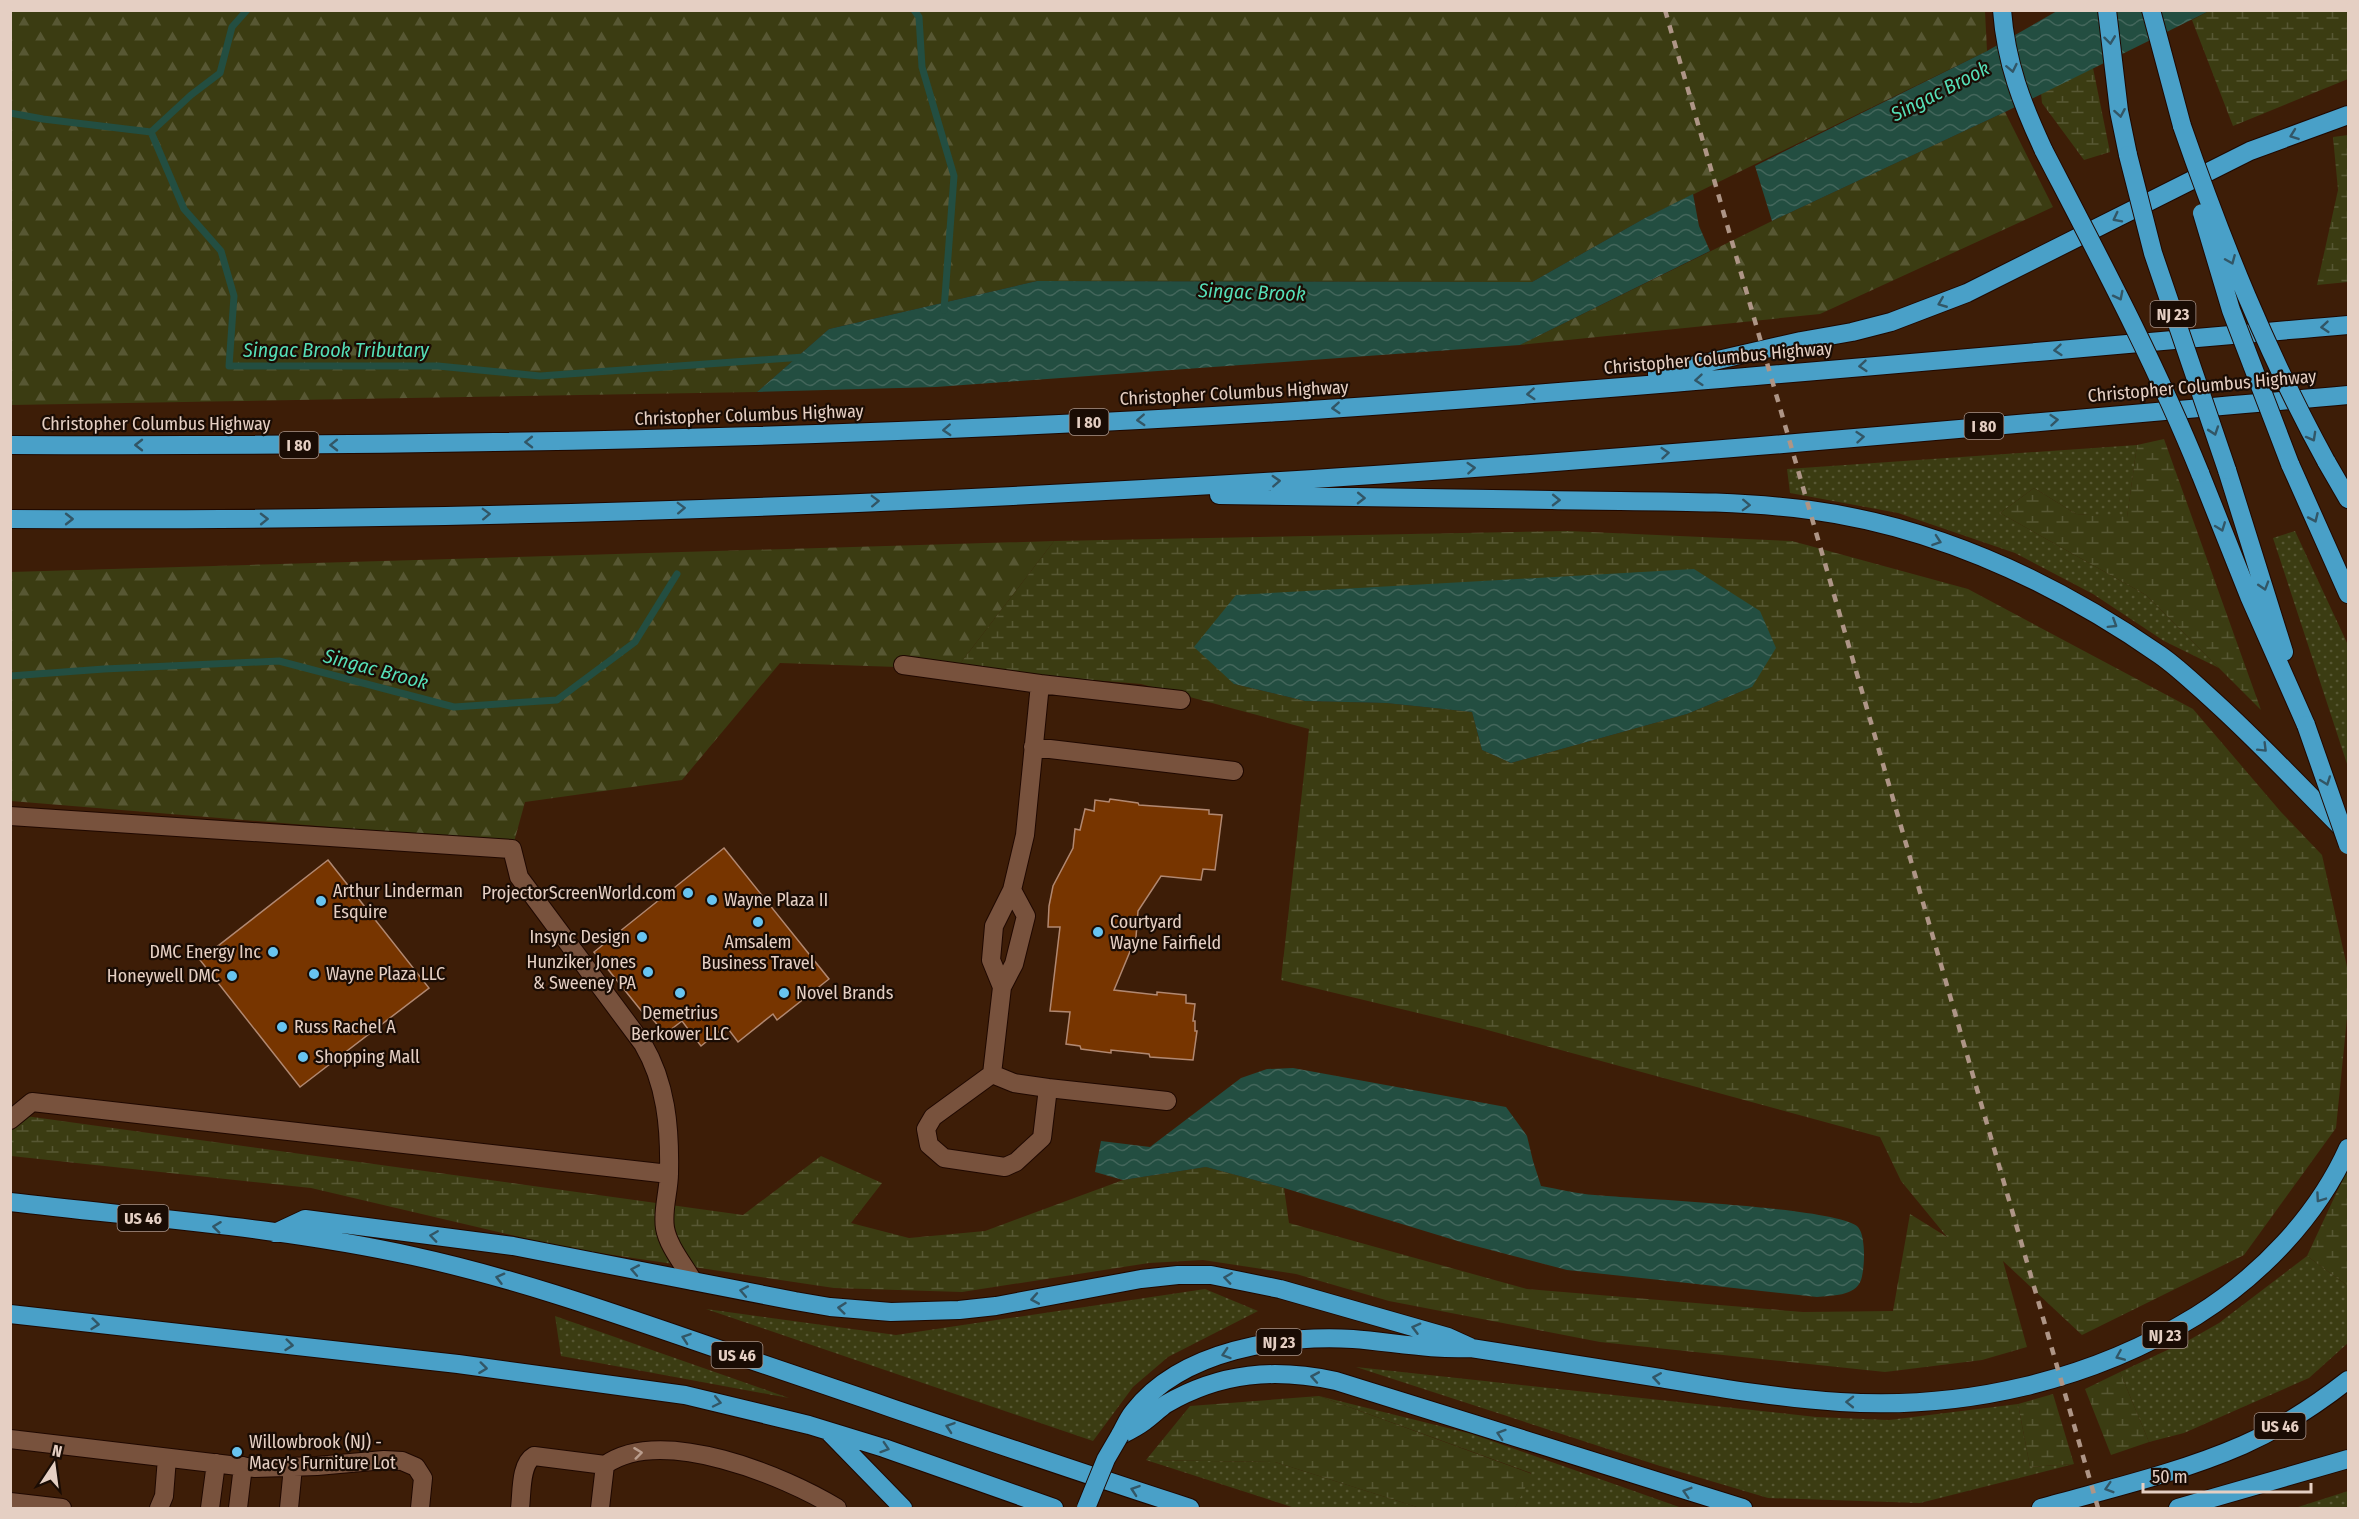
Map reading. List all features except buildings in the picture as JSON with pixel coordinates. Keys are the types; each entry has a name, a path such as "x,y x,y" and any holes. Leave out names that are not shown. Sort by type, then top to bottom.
{"highway":[{"name":"NJ 23","path":"2107,10 2113,70 2128,155 2153,253 2227,470 2306,725 2349,845"},
{"path":"2151,10 2182,126 2197,195 2250,366 2290,464 2349,594"},
{"path":"2003,19 2015,81 2024,108 2141,339 2178,420 2249,596 2306,725"},
{"path":"1589,390 1801,341 1852,332 1930,308 1968,293 2250,151 2349,115"},
{"path":"2182,126 2224,241 2264,338 2300,414 2349,499"},
{"name":"Christopher Columbus Highway","path":"10,445 588,441 808,435 1283,412 1589,390 2349,325"},
{"name":"Christopher Columbus Highway","path":"10,519 427,516 1071,493 1296,480 1637,455 2349,395"},
{"path":"1071,493 1664,502 1770,506 1813,511 1892,527 1970,552 2048,586 2118,627 2163,657 2226,712 2349,835"},
{"name":"NJ 23","path":"1086,1509 1106,1459 1133,1412 1158,1389 1182,1372 1209,1359 1270,1343 1316,1340 1384,1342 1444,1350 1471,1348 1758,1394 1841,1402 1909,1402 1969,1397 2049,1382 2100,1365 2167,1334 2210,1307 2239,1285 2290,1237 2337,1173 2349,1148"},
{"name":"US 46","path":"10,1202 275,1233 414,1256 503,1279 635,1321 1190,1509"},
{"path":"275,1233 305,1219 513,1246 830,1307 922,1312 996,1306 1141,1279 1178,1275 1211,1275 1280,1289 1448,1337 1471,1348"},
{"path":"10,1314 610,1383 685,1395 829,1431 884,1448 1054,1509"},
{"path":"10,1321 37,1317"},
{"path":"1120,1435 1142,1423 1164,1406 1204,1386 1247,1375 1292,1373 1336,1381 1743,1509"},
{"name":"US 46","path":"2041,1509 2205,1460 2244,1444 2320,1403 2349,1380"},
{"path":"829,1431 903,1509"},
{"path":"2178,1509 2349,1459"}],"lane":[{"path":"903,665 1181,700"},
{"path":"1002,987 991,960 994,926 1012,890 1024,835 1040,684"},
{"path":"1033,747 1234,771"},
{"path":"10,816 512,849 519,877 654,1062 662,1083 666,1106 669,1174 665,1229 693,1281"},
{"path":"1012,890 1026,916 1014,964 1002,987 992,1074 929,1121 926,1129 928,1145 944,1158 1005,1167 1016,1162 1042,1138 1048,1088"},
{"path":"992,1074 1014,1083 1167,1101"},
{"path":"10,1120 32,1102 669,1174"},
{"path":"10,1439 243,1466 293,1467 384,1460 402,1461 416,1467 423,1478 420,1509"},
{"path":"520,1509 525,1467 534,1456 605,1465 628,1454 665,1450 710,1456 755,1468 837,1509"},
{"path":"159,1509 164,1496 168,1458"},
{"path":"210,1509 216,1463"},
{"path":"600,1509 605,1465"},
{"path":"238,1509 243,1466"},
{"path":"289,1509 293,1467"},
{"path":"16,1505 62,1509"}],"green space":[{"path":"11,11 1985,11 1987,51 1645,218 1532,282 1037,281 829,329 757,392 11,405"},
{"path":"2209,11 2348,11 2348,79 2233,126 2192,20"},
{"path":"2093,68 2110,152 2084,160 2042,103 2041,93"},
{"path":"2005,112 2053,207 1820,314 1520,345 1772,221"},
{"path":"2348,135 2348,282 2317,285 2338,190 2333,137"},
{"path":"2164,439 2261,710 2146,595 2000,513 2034,488 2076,514 2127,517 2137,445"},
{"path":"2137,445 2127,518 2076,514 2034,488 2000,513 2146,595 2219,668 2164,641 2093,594 2015,553 1898,513 1790,493 1787,469"},
{"path":"1568,531 1792,541 1968,589 2193,709 2281,812 2322,855 2348,971 2348,1008 2336,1128 2244,1255 2082,1335 2003,1261 2027,1347 1982,1360 1885,1372 1600,1342 1389,1301 1296,1274 1203,1260 1149,1263 962,1292 834,1288 566,1248 311,1188 11,1156 11,1114 743,1215 821,1156 882,1183 851,1223 909,1238 985,1231 1123,1180 1206,1167 1284,1188 1289,1223 1527,1289 1803,1312 1893,1311 1910,1214 1947,1237 1901,1181 1880,1137 1480,1028 1281,980 1309,729 1141,684 956,669 1054,541","holes":["1234,684 1752,687 1687,714 1511,763 1482,750 1472,712 1386,703 1305,701"]},
{"path":"2295,531 2348,645 2348,767 2273,538"},
{"path":"1054,541 956,669 780,663 682,780 525,802 514,842 11,801 10,572"},
{"path":"2348,1168 2348,1286 2307,1256"},
{"path":"2307,1256 2348,1286 2348,1343 2309,1378 2184,1433 2149,1442 2120,1372 2191,1339 2219,1323"},
{"path":"1205,1289 1258,1311 1168,1357 1133,1387 1093,1441 706,1309 896,1335"},
{"path":"555,1316 789,1398 561,1356"},
{"path":"1356,1367 1816,1417 1889,1420 2018,1404 2030,1467 2074,1464 1920,1503 1768,1498 1657,1465"},
{"path":"2120,1372 2149,1442 2111,1455 2085,1389"},
{"path":"2053,1394 2074,1464 2030,1467 2018,1404"},
{"path":"1319,1396 1472,1434 1682,1508 1515,1508 1531,1473"},
{"path":"1319,1396 1532,1474 1515,1508 1420,1508 1275,1462 1146,1460 1190,1406"},
{"path":"1146,1460 1275,1462 1420,1508 1295,1508"},
{"path":"2348,1491 2348,1508 2295,1508"}],"water":[{"path":"2057,11 2209,11 2005,112 1772,221 1755,166 1987,51"},
{"path":"1693,194 1699,226 1710,251 1520,345 936,387 757,392 829,329 1037,281 1532,282 1645,218"},
{"path":"1694,569 1760,611 1776,648 1752,687 1687,714 1511,763 1482,750 1472,712 1386,703 1305,701 1234,684 1194,647 1236,595"},
{"path":"1293,1068 1506,1107 1527,1136 1541,1186 1575,1193 1777,1209 1843,1220 1858,1227 1861,1231 1864,1252 1861,1280 1854,1290 1817,1297 1567,1270 1464,1243 1284,1188 1206,1167 1123,1180 1095,1172 1101,1141 1150,1147 1241,1078 1267,1069"}],"waterway":[{"name":"Singac Brook Tributary","path":"247,10 232,27 220,73 191,95 151,132 184,209 221,251 234,296 229,366 438,366 540,376 804,357"},
{"path":"914,10 919,17 922,67 954,176 944,310"},
{"path":"10,113 151,132"},
{"name":"Singac Brook","path":"10,676 279,661 454,707 557,700 635,642 677,574"}],"railway":[{"path":"1665,10 2098,1508"}],"place":[{"name":"ProjectorScreenWorld.com","path":"688,893"},
{"name":"Wayne Plaza II","path":"712,900"},
{"name":"Arthur Linderman Esquire","path":"321,901"},
{"name":"Amsalem Business Travel","path":"758,922"},
{"name":"Courtyard Wayne Fairfield","path":"1098,932"},
{"name":"Insync Design","path":"642,937"},
{"name":"DMC Energy Inc","path":"273,952"},
{"name":"Hunziker Jones & Sweeney PA","path":"648,972"},
{"name":"Wayne Plaza LLC","path":"314,974"},
{"name":"Honeywell DMC","path":"232,976"},
{"name":"Demetrius Berkower LLC","path":"680,993"},
{"name":"Novel Brands","path":"784,993"},
{"name":"Russ Rachel A","path":"282,1027"},
{"name":"Shopping Mall","path":"303,1057"},
{"name":"Willowbrook (NJ) - Macy's Furniture Lot","path":"237,1452"}]}
